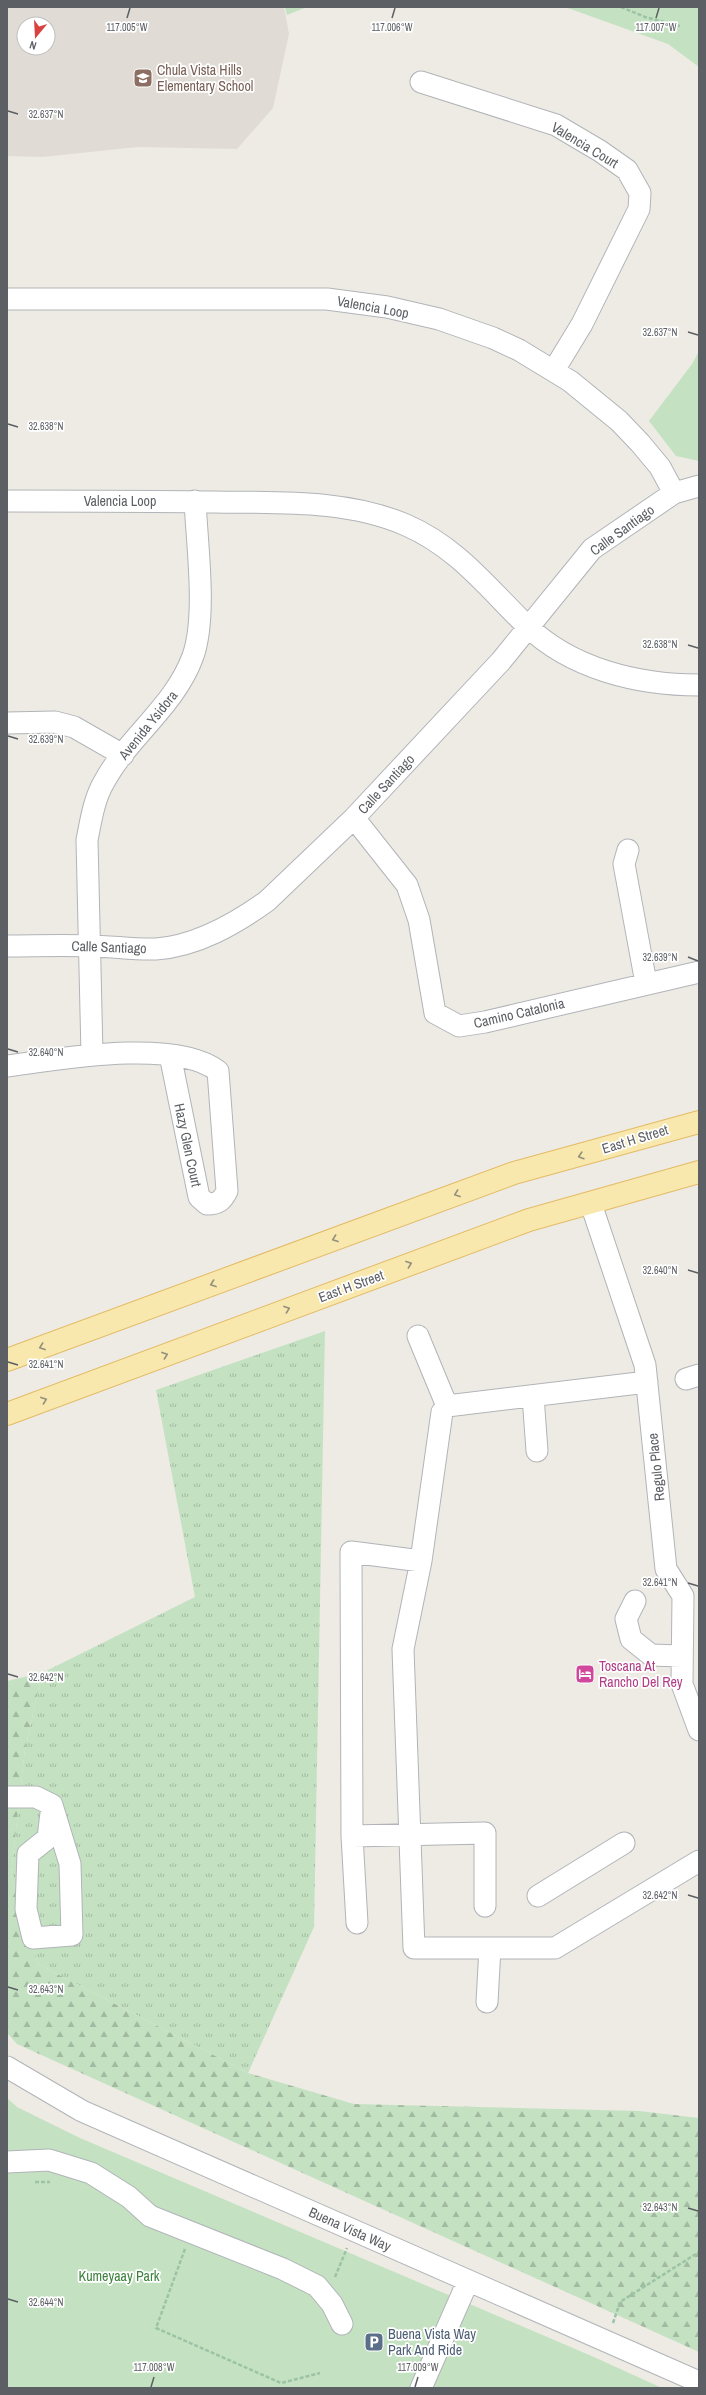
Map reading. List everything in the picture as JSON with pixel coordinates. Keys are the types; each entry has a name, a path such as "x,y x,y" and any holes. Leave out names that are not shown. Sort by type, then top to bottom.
{"main road":[{"name":"East H Street","path":"7,1360 514,1173 699,1122"},
{"name":"East H Street","path":"7,1414 529,1220 591,1204 699,1172"}],"street":[{"name":"Valencia Court","path":"421,82 556,125 600,151 627,170 640,193 639,209 582,324 554,370"},
{"name":"Valencia Loop","path":"7,299 321,298 365,303 439,319 493,338 554,370 595,400 640,443 660,467 674,493"},
{"name":"Calle Santiago","path":"7,946 88,946 156,949 177,945 216,932 267,901 354,818 501,661 592,549 674,493 699,486"},
{"name":"Valencia Loop","path":"7,501 305,504 360,511 397,521 429,536 466,563 528,627 555,648 592,668 660,685 699,685"},
{"name":"Avenida Ysidora","path":"92,1054 88,946 89,833 93,811 104,782 123,755 176,691 193,655 200,618 195,502"},
{"path":"7,723 55,722 74,727 123,755"},
{"name":"Camino Catalonia","path":"354,818 407,885 419,920 435,1013 459,1026 478,1023 699,972"},
{"path":"628,850 624,864 646,984"},
{"path":"7,1066 92,1054 170,1055"},
{"name":"Hazy Glen Court","path":"170,1055 208,1064 218,1071 227,1192 223,1200 216,1204 206,1204 199,1197 170,1055"},
{"name":"Regulo Place","path":"591,1204 645,1364 666,1569 691,1597 681,1656 682,1684 699,1730"},
{"path":"418,1336 447,1406"},
{"path":"647,1382 447,1406 442,1412 421,1561 403,1649 414,1948 555,1948 699,1861"},
{"path":"533,1396 537,1451"},
{"path":"357,1923 352,1836 351,1552 421,1561"},
{"path":"635,1601 626,1619 631,1639 651,1655 681,1656"},
{"path":"7,1797 36,1797 52,1805 70,1864 72,1935 33,1938 26,1908 28,1854 48,1838 52,1805"},
{"path":"352,1836 485,1833 486,1906"},
{"path":"538,1896 624,1843"},
{"path":"487,2002 490,1948"},
{"name":"Buena Vista Way","path":"7,2067 82,2112 699,2382"},
{"path":"7,2162 49,2160 91,2173 130,2197 150,2216 283,2269 317,2286 332,2304 342,2324"},
{"path":"421,2388 468,2281"}],"path":[{"path":"621,7 645,17 680,26"},
{"path":"28,2182 56,2182"},
{"path":"178,2245 185,2249 156,2328 281,2382 320,2373"},
{"path":"334,2278 346,2252"},
{"path":"607,2342 620,2302 699,2252"}],"shaded area":[{"name":"Chula Vista Hills Elementary School","path":"7,7 284,7 289,34 273,108 237,149 138,147 42,157 7,156"}],"green space":[{"path":"285,7 307,7 287,15"},
{"path":"565,7 699,7 699,67 668,44"},
{"path":"699,351 699,461 676,456 649,421 692,364"},
{"path":"325,1331 314,1927 248,2073 38,1964 11,1875 25,1749 42,1673 195,1597 156,1390"},
{"path":"42,1673 25,1749 11,1875 38,1964 248,2073 354,2104 639,2111 699,2118 699,2352 17,2044 7,2033 7,1681"},
{"name":"Kumeyaay Park","path":"7,2098 17,2107 80,2138 594,2357 662,2388 7,2388"}],"place":[{"name":"Chula Vista Hills Elementary School","path":"143,78"},
{"name":"Toscana At Rancho Del Rey","path":"585,1674"},
{"name":"Buena Vista Way Park And Ride","path":"374,2342"}]}
